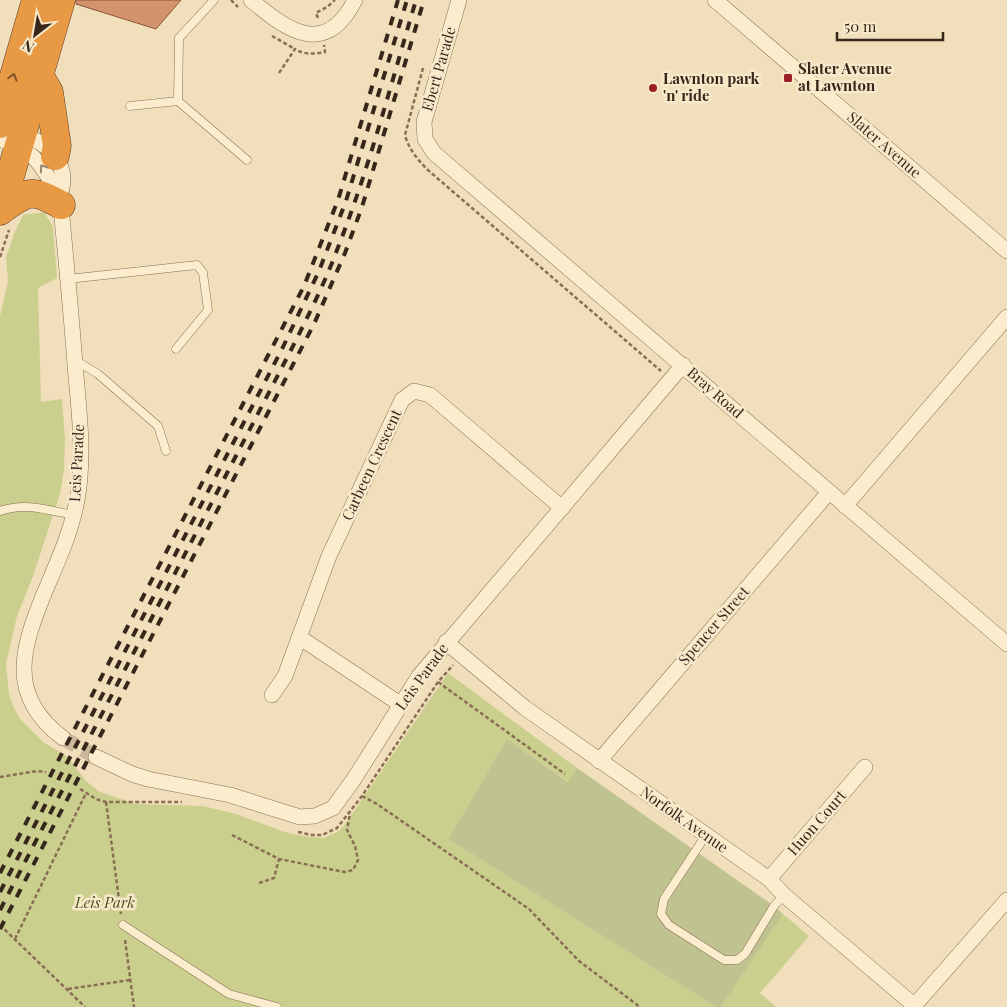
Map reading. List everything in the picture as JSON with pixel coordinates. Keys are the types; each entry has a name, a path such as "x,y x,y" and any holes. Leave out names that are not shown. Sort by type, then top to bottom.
{"highway":[{"path":"0,210 8,135 36,0"},
{"path":"8,135 40,75 61,0"},
{"path":"40,75 50,92 58,146 55,156"},
{"path":"0,210 22,196 32,193 60,200"}],"street":[{"path":"251,0 287,27 300,33 311,35 338,24 355,0"},
{"name":"Ebert Parade","path":"425,139 423,129 425,116 459,0"},
{"name":"Slater Avenue","path":"715,0 1007,251"},
{"path":"8,135 40,143 55,156"},
{"name":"Leis Parade","path":"8,135 40,164 60,200"},
{"name":"Bray Road","path":"425,139 438,158 683,365 1007,644"},
{"name":"Leis Parade","path":"55,156 61,164 64,183 60,200 75,360 81,450 79,486 73,515 62,549 35,616 24,668 28,695 32,705 48,726 63,738"},
{"path":"845,506 1007,317"},
{"name":"Leis Parade","path":"96,757 132,774 148,779 248,799 300,817 315,816 333,808 354,779 400,704 446,642 683,365"},
{"name":"Carbeen Crescent","path":"272,695 285,676 328,556 402,400 414,391 430,395 562,508"},
{"name":"Spencer Street","path":"599,761 829,492"},
{"path":"299,637 400,704"},
{"name":"Norfolk Avenue","path":"446,642 526,708 768,879 784,895 914,1006"},
{"name":"Huon Court","path":"768,879 865,767"},
{"path":"914,1006 1007,900"}],"lane":[{"path":"178,101 179,38 214,0"},
{"path":"130,106 178,101 247,160"},
{"path":"68,279 197,265 203,273 208,310 176,349"},
{"path":"75,360 98,374 158,426 166,450"},
{"path":"0,511 26,506 73,515"},
{"path":"706,836 664,899 662,914 670,925 724,960 737,960 745,954 774,906 784,895"},
{"path":"123,925 229,994 277,1007"}],"path":[{"path":"280,72 295,50 300,53 309,54 325,52 322,32 316,13 327,7 334,0"},
{"path":"415,157 657,366 670,381"},
{"path":"292,831 322,835 337,828 351,812 438,682 451,665 459,663 462,656"},
{"path":"438,682 565,774"},
{"path":"0,777 37,771 46,772"},
{"path":"80,789 96,799 106,802 190,802"},
{"path":"15,939 86,793"},
{"path":"362,796 529,909 579,961 640,1007"},
{"path":"106,802 134,1007"},
{"path":"232,835 278,859 345,872 353,870 358,860 355,846 347,830 351,812"},
{"path":"259,883 274,878 278,859"},
{"path":"0,925 85,1007"},
{"path":"67,989 130,980"}],"green space":[{"name":"Leis Park","path":"44,212 53,227 57,278 38,288 41,402 62,399 65,439 64,470 60,494 32,579 17,616 6,664 9,694 20,719 43,742 68,757 85,780 98,791 135,804 202,806 236,814 285,832 324,838 339,831 346,823 448,673 577,768 569,782 507,739 448,839 716,1007 0,1007 0,316 8,282 6,257 15,231 23,215"},
{"path":"507,739 568,782 577,768 783,914 721,1007 716,1007 448,839"},
{"path":"783,914 809,936 760,993 776,1007 721,1007"}],"building":[{"path":"76,0 181,0 156,29 76,4"}],"tunnel":[{"path":"63,738 96,757"}],"railway":[{"path":"0,873 304,286 338,200 398,0"},
{"path":"0,892 283,347 319,271 346,201 407,0"},
{"path":"0,910 321,289 359,189 416,0"},
{"path":"0,929 314,324 345,253 362,207 424,0"}],"place":[{"name":"Slater Avenue at Lawnton","path":"788,78"},
{"name":"Lawnton park 'n' ride","path":"653,88"}]}
